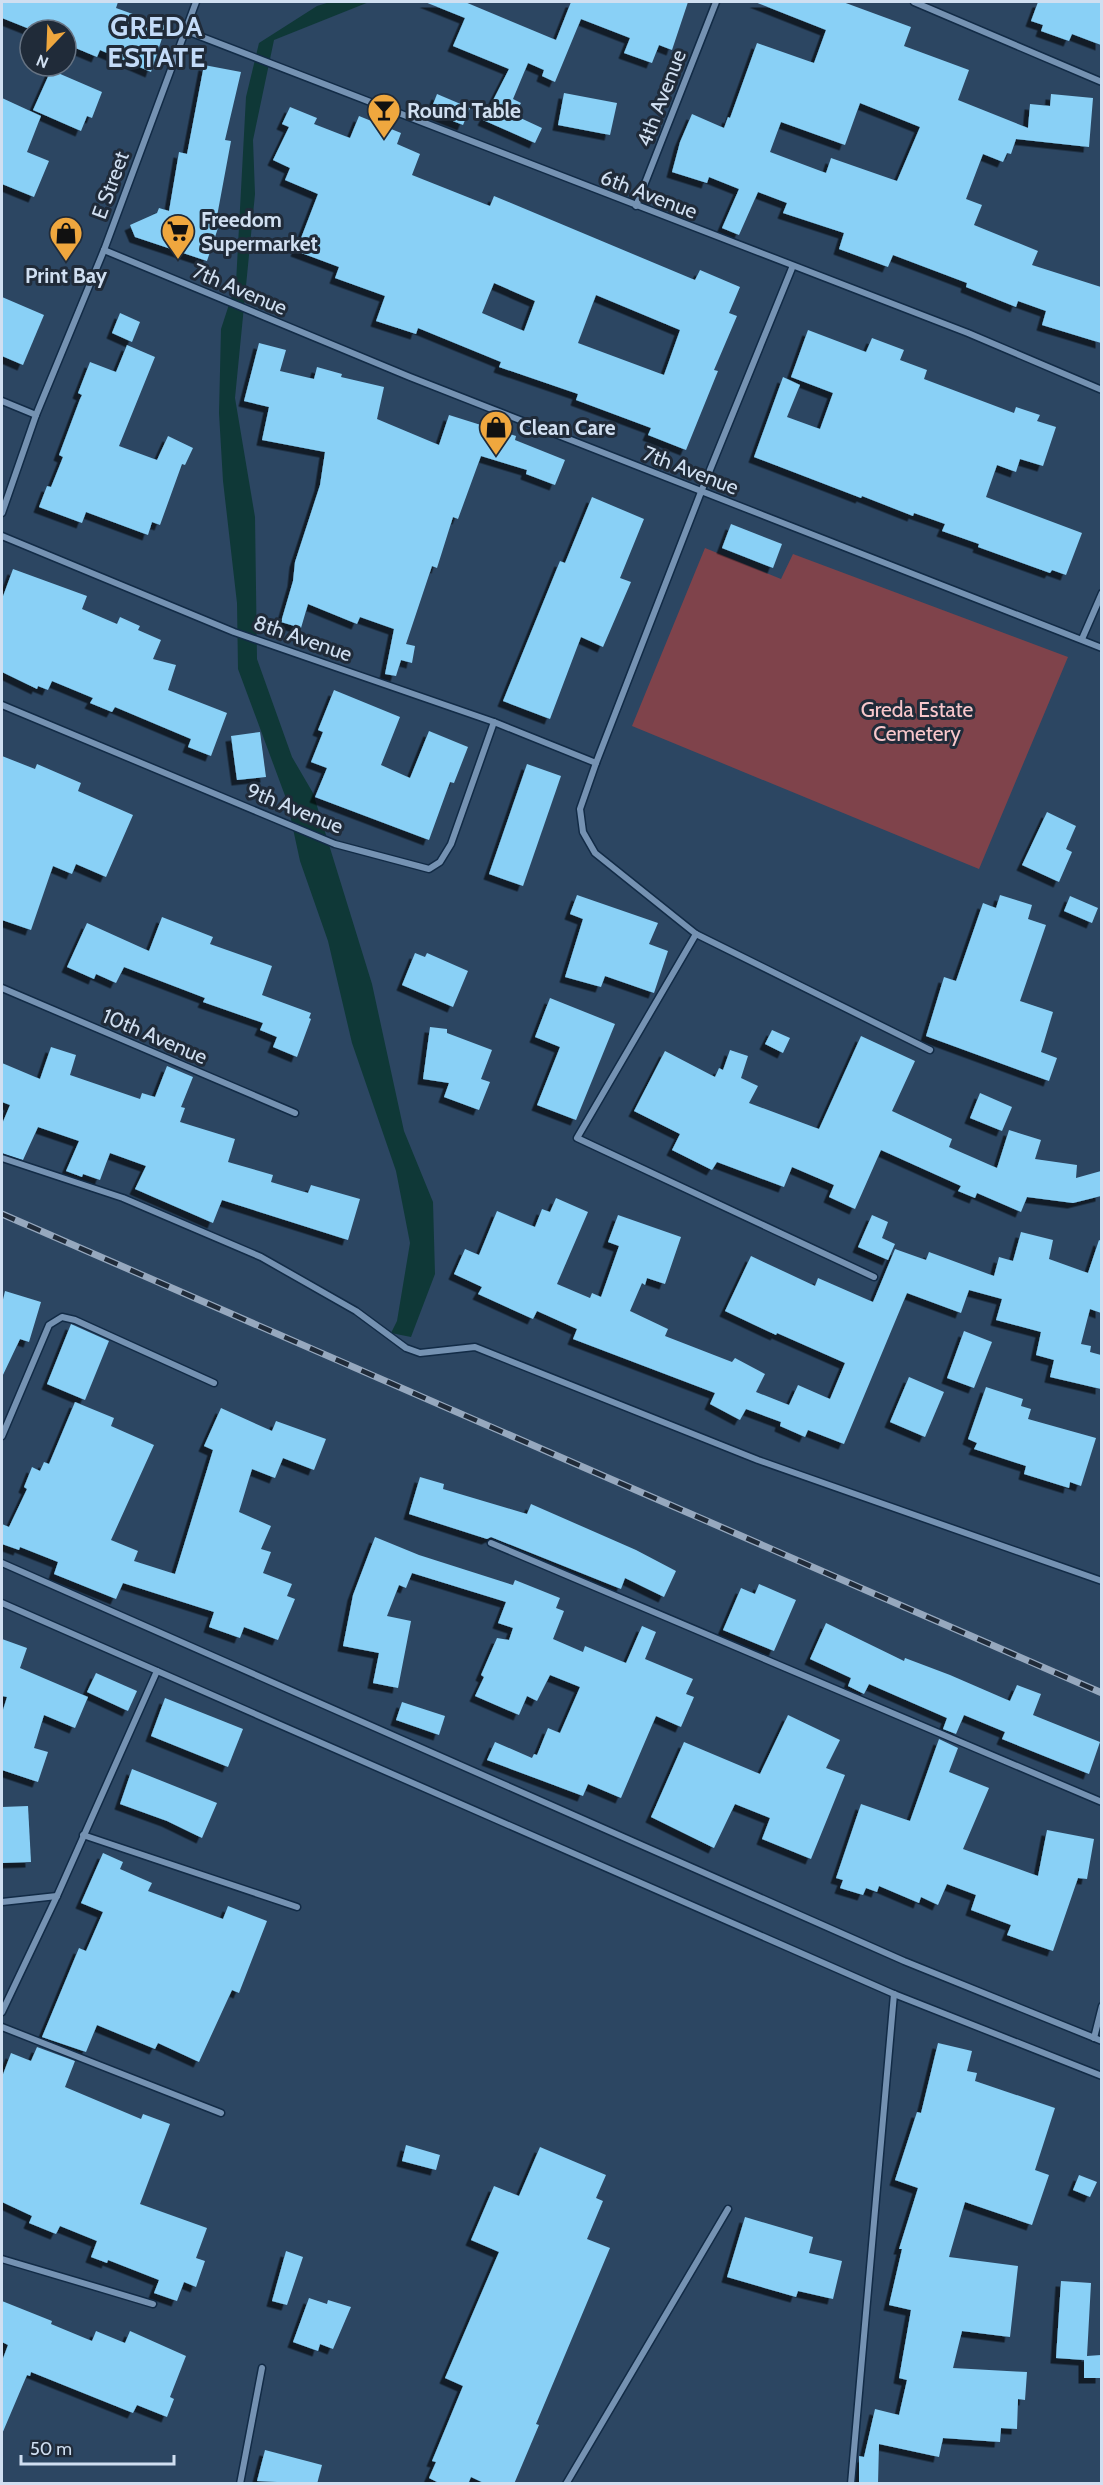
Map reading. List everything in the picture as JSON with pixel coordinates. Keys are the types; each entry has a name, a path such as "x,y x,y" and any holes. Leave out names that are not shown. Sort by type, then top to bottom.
{"street":[{"name":"E Street","path":"2,513 36,415 104,250 196,2"},
{"name":"4th Avenue","path":"636,206 716,2"},
{"path":"914,2 1101,82"},
{"name":"6th Avenue","path":"184,30 792,268 968,333 1101,390"},
{"name":"7th Avenue","path":"104,250 410,377 1083,639 1101,648"},
{"path":"792,268 701,492 596,764 580,809 583,832 595,853 696,934 930,1050"},
{"path":"2,401 36,415"},
{"name":"8th Avenue","path":"2,536 234,632 494,722 596,764"},
{"path":"1083,639 1101,593"},
{"name":"9th Avenue","path":"2,705 335,844 429,869 440,862 451,844 494,722"},
{"path":"696,934 577,1138 874,1277"},
{"name":"10th Avenue","path":"2,988 295,1113"},
{"path":"2,1158 123,1198 261,1257 356,1311 406,1348 420,1353 475,1347 758,1460 1101,1581"},
{"path":"2,1436 49,1325 62,1317 75,1320 214,1383"},
{"path":"491,1543 1101,1802"},
{"path":"2,1563 904,1961 1101,2041"},
{"path":"2,1603 894,1994 1101,2076"},
{"path":"2,2012 57,1896 157,1671"},
{"path":"83,1835 297,1907"},
{"path":"2,1902 57,1896"},
{"path":"851,2484 894,1994"},
{"path":"1094,2038 1101,2006"},
{"path":"2,2027 221,2113"},
{"path":"567,2484 728,2209"},
{"path":"2,2259 153,2304"},
{"path":"240,2484 262,2368"}],"green space":[{"name":"Greda Estate Cemetery","path":"705,548 781,579 793,554 1068,657 979,869 632,726"}],"shaded area":[{"path":"330,2 369,2 274,40 253,140 255,194 235,398 255,517 257,659 292,757 313,793 372,984 404,1131 433,1202 435,1274 411,1337 391,1333 397,1321 410,1243 396,1171 352,1043 328,941 300,861 287,801 238,669 237,603 223,481 219,413 221,329 236,283 246,97 259,43 317,6"}],"building":[{"path":"2,2 118,2 116,8 166,26 151,72 100,50 97,57 78,49 78,18 18,18 18,24 2,18"},
{"path":"425,2 465,2 556,40 571,2 688,2 672,50 659,45 652,63 624,53 630,38 581,19 555,82 542,76 544,70 528,63 513,99 521,103 514,115 542,128 535,143 483,120 509,69 453,46 465,18"},
{"path":"755,2 843,2 911,27 904,46 969,70 958,100 1028,128 1030,104 1050,106 1051,94 1093,98 1089,147 1016,139 1011,154 1007,153 1003,162 983,154 966,199 982,205 974,225 1038,251 1032,265 1101,287 1101,343 1042,325 1046,311 1018,301 1016,307 966,287 967,283 893,255 888,267 839,249 844,233 783,213 787,203 758,192 739,235 722,228 739,189 709,177 707,183 672,172 680,142 692,114 724,128 728,117 730,118 757,43 814,63 826,30","holes":["860,103 920,127 897,181 831,158 826,173 770,152 781,122 845,145"]},
{"path":"1038,2 1101,2 1101,45 1072,34 1069,41 1041,31 1043,25 1031,21"},
{"path":"204,65 241,72 225,140 231,141 215,227 218,228 207,261 135,237 130,225 157,213 159,208 169,211 179,152 187,154"},
{"path":"47,78 70,78 102,92 92,118 87,116 81,131 33,110"},
{"path":"564,93 617,103 610,135 558,125"},
{"path":"437,94 470,108 463,125 430,112"},
{"path":"2,98 41,116 27,152 49,161 34,197 2,184"},
{"path":"290,107 317,118 314,124 350,138 359,116 401,133 397,144 420,154 412,175 490,206 494,196 695,280 700,270 740,287 729,313 737,316 714,370 718,371 686,450 648,435 651,428 576,400 578,394 499,367 501,362 418,328 416,334 376,321 385,296 335,278 339,267 296,251 318,194 285,180 290,168 273,160 289,127 282,124","holes":["494,283 535,301 524,331 482,313","596,295 680,330 664,375 578,343"]},
{"path":"2,297 44,315 23,365 2,356"},
{"path":"120,313 140,322 132,342 112,333"},
{"path":"808,330 866,352 872,338 904,350 900,360 927,370 924,379 1014,413 1016,407 1040,415 1037,421 1056,427 1043,466 1020,459 1016,472 997,465 986,497 1082,533 1066,575 1052,570 1050,573 978,547 979,544 942,531 945,524 914,513 913,516 862,496 861,498 754,457 783,377 800,385 787,417 820,429 833,393 791,377"},
{"path":"259,343 286,350 280,371 314,379 317,367 342,374 341,377 384,387 377,419 439,445 449,415 516,436 515,440 565,460 555,485 526,474 527,470 481,456 458,519 453,517 437,568 432,566 406,644 415,646 412,663 401,660 396,676 385,674 394,629 360,617 357,624 308,604 301,628 281,622 293,581 295,562 320,485 325,452 262,440 269,407 244,401"},
{"path":"127,345 155,357 119,446 157,460 168,436 193,448 185,465 182,464 160,525 152,522 148,535 86,512 82,523 39,507 47,486 51,487 63,457 59,455 82,395 78,393 90,362 116,372"},
{"path":"592,497 644,519 620,578 631,582 603,647 581,637 550,719 503,701 560,561 565,563"},
{"path":"731,524 782,544 773,568 722,548"},
{"path":"13,569 87,596 82,609 117,624 120,617 140,626 138,630 161,640 153,659 176,665 168,690 227,713 211,756 188,747 191,739 115,707 112,712 90,703 93,698 52,681 48,690 38,686 37,689 2,672 2,599"},
{"path":"334,690 400,717 381,765 410,778 429,731 468,747 454,783 450,782 429,840 315,797 327,768 311,762 323,732 318,730"},
{"path":"260,732 266,777 237,780 231,736"},
{"path":"2,756 35,769 37,764 81,783 78,791 133,815 106,877 76,864 72,874 53,866 31,930 2,920"},
{"path":"527,764 561,776 523,886 489,874"},
{"path":"1047,812 1076,826 1066,849 1072,852 1059,882 1022,865"},
{"path":"577,895 658,923 649,944 668,951 654,993 605,976 601,987 565,977 583,919 570,914"},
{"path":"1000,895 1032,905 1028,919 1046,925 1020,1001 1053,1012 1041,1052 1057,1058 1049,1081 926,1036 944,977 956,981 983,903 996,908"},
{"path":"1070,896 1098,908 1092,923 1064,911"},
{"path":"162,917 213,937 210,944 272,966 262,995 311,1013 309,1018 311,1019 297,1057 273,1047 277,1037 260,1030 263,1023 203,1002 205,998 124,967 116,983 96,974 94,979 67,967 87,923 149,951"},
{"path":"415,953 425,957 427,953 468,971 453,1007 402,985"},
{"path":"550,998 615,1024 576,1120 537,1105 560,1047 535,1037"},
{"path":"430,1027 447,1029 447,1033 492,1050 481,1079 490,1082 479,1110 444,1097 449,1083 423,1079"},
{"path":"772,1030 790,1038 783,1053 765,1044"},
{"path":"861,1036 915,1061 892,1111 952,1139 949,1147 997,1168 1009,1130 1041,1140 1035,1159 1077,1165 1076,1178 1101,1171 1101,1196 1073,1203 1027,1197 1021,1212 977,1193 975,1198 958,1191 961,1186 881,1150 855,1209 829,1197 834,1185 792,1167 784,1187 717,1162 712,1170 672,1150 680,1134 634,1111 665,1051 715,1077 719,1068 723,1070 730,1050 748,1056 741,1078 758,1086 749,1103 819,1129"},
{"path":"51,1047 76,1055 70,1075 140,1099 142,1093 155,1097 167,1066 193,1077 181,1107 185,1108 180,1122 235,1139 228,1162 273,1175 271,1182 308,1193 311,1185 360,1199 348,1240 222,1200 213,1223 135,1189 146,1166 110,1153 100,1180 83,1174 82,1177 66,1171 79,1141 38,1127 23,1160 2,1153 2,1124 10,1105 2,1102 2,1063 40,1079"},
{"path":"980,1093 1012,1107 1002,1131 970,1118"},
{"path":"556,1198 588,1212 557,1284 590,1298 592,1293 601,1297 619,1246 608,1242 618,1215 681,1237 665,1284 647,1278 645,1285 642,1283 630,1311 668,1329 665,1336 732,1362 735,1358 765,1374 756,1392 789,1405 798,1385 830,1399 845,1363 725,1311 751,1256 815,1286 818,1278 873,1302 895,1249 926,1260 929,1252 994,1276 999,1257 1013,1261 1021,1232 1053,1240 1049,1259 1088,1273 1099,1240 1101,1241 1101,1313 1090,1309 1081,1344 1091,1346 1090,1352 1101,1355 1101,1389 1050,1377 1054,1360 1036,1355 1041,1332 996,1320 1002,1299 969,1290 961,1313 907,1293 844,1444 808,1430 805,1437 780,1426 781,1422 746,1409 740,1420 710,1404 715,1393 573,1339 577,1329 537,1311 533,1319 478,1294 482,1287 454,1274 465,1249 479,1255 497,1211 535,1227 542,1209 550,1212"},
{"path":"872,1215 888,1222 882,1238 895,1244 888,1260 858,1247"},
{"path":"5,1291 41,1302 29,1342 20,1339 2,1377 2,1304"},
{"path":"71,1324 109,1341 85,1400 47,1384"},
{"path":"964,1331 992,1342 974,1388 947,1378"},
{"path":"909,1377 944,1392 925,1437 890,1422"},
{"path":"986,1387 1023,1399 1021,1406 1031,1409 1028,1419 1096,1438 1081,1486 1070,1482 1069,1488 1024,1474 1026,1466 974,1449 977,1443 968,1439"},
{"path":"75,1402 114,1418 111,1426 154,1445 111,1540 138,1551 134,1561 175,1574 213,1450 204,1446 221,1408 272,1431 276,1421 326,1439 314,1470 283,1458 275,1478 252,1469 239,1512 271,1526 261,1549 271,1552 263,1573 292,1584 287,1596 295,1599 278,1640 244,1627 240,1638 209,1627 214,1612 123,1583 116,1599 54,1574 58,1562 20,1547 19,1550 2,1544 2,1524 9,1527 27,1489 24,1487 32,1467 40,1471 44,1462 49,1464"},
{"path":"420,1477 444,1484 443,1489 527,1514 531,1504 636,1550 676,1571 664,1597 625,1578 621,1589 491,1537 487,1539 409,1514"},
{"path":"375,1537 419,1555 513,1585 515,1580 560,1598 556,1608 564,1611 553,1639 583,1652 585,1646 626,1663 642,1626 656,1632 645,1659 693,1679 686,1694 694,1697 681,1727 656,1716 621,1798 588,1784 583,1796 487,1760 495,1742 532,1758 534,1754 537,1755 548,1728 560,1733 580,1687 550,1675 537,1701 527,1696 519,1715 475,1696 484,1677 481,1675 497,1638 509,1640 513,1628 498,1623 506,1602 412,1573 406,1588 399,1585 387,1616 411,1621 398,1688 373,1683 379,1653 343,1646 353,1595"},
{"path":"759,1584 796,1600 774,1651 723,1630 741,1588 755,1594"},
{"path":"826,1623 904,1661 905,1658 1010,1701 1017,1685 1041,1694 1033,1715 1100,1742 1089,1774 1002,1739 1005,1732 964,1715 956,1734 943,1729 947,1718 869,1684 864,1694 848,1686 851,1678 810,1659"},
{"path":"2,1639 27,1648 20,1668 88,1697 75,1728 44,1715 34,1748 48,1752 38,1782 2,1770 2,1713 7,1697 2,1696"},
{"path":"96,1673 137,1691 128,1711 87,1692"},
{"path":"165,1698 243,1729 228,1767 151,1736"},
{"path":"402,1702 445,1716 439,1735 396,1720"},
{"path":"788,1715 840,1740 826,1768 845,1775 811,1859 762,1839 770,1818 735,1804 714,1848 651,1817 684,1742 760,1774"},
{"path":"939,1739 958,1748 949,1772 989,1788 963,1849 1038,1876 1047,1830 1094,1839 1087,1879 1078,1878 1053,1951 1007,1935 1011,1925 971,1910 976,1895 947,1884 938,1905 921,1897 919,1903 879,1886 877,1892 866,1888 863,1895 840,1888 843,1880 836,1878 861,1804 910,1821"},
{"path":"132,1769 217,1803 202,1838 167,1821 120,1804"},
{"path":"28,1806 31,1862 2,1863 2,1807"},
{"path":"103,1853 123,1862 120,1869 152,1883 148,1891 223,1919 228,1906 267,1921 239,1993 232,1990 199,2062 158,2043 155,2049 97,2025 86,2052 42,2037 79,1948 86,1951 103,1912 81,1903"},
{"path":"938,2043 972,2051 967,2071 977,2073 975,2081 1055,2108 1035,2170 1049,2175 1032,2225 965,2202 949,2257 1018,2266 1010,2337 962,2331 953,2368 1027,2372 1025,2400 1018,2399 1017,2429 1001,2428 1000,2442 943,2438 939,2457 879,2444 878,2484 859,2484 859,2456 864,2457 875,2409 899,2415 907,2380 899,2378 911,2310 889,2305 902,2249 899,2249 918,2188 895,2180 917,2112 921,2113"},
{"path":"37,2047 75,2061 65,2087 141,2119 143,2114 170,2124 140,2204 207,2228 196,2258 205,2261 196,2287 184,2282 177,2301 154,2293 159,2280 108,2260 107,2263 91,2257 97,2241 60,2226 56,2234 29,2223 32,2216 2,2202 2,2077 11,2053 31,2061"},
{"path":"406,2145 440,2155 436,2170 402,2161"},
{"path":"540,2147 606,2175 596,2198 603,2201 587,2239 610,2248 536,2424 539,2425 514,2484 486,2484 471,2477 468,2484 441,2484 429,2478 436,2462 432,2461 463,2386 445,2378 499,2252 471,2240 494,2186 519,2196"},
{"path":"1079,2175 1097,2182 1090,2197 1073,2190"},
{"path":"745,2217 813,2237 809,2253 842,2261 833,2299 798,2291 796,2297 727,2277"},
{"path":"286,2251 303,2257 287,2305 272,2301"},
{"path":"1061,2281 1091,2283 1087,2356 1101,2355 1101,2378 1084,2378 1084,2360 1056,2358"},
{"path":"309,2298 327,2304 328,2300 351,2307 333,2349 320,2344 318,2351 293,2342"},
{"path":"2,2301 52,2321 51,2324 92,2341 96,2331 125,2343 130,2331 186,2356 170,2397 174,2399 167,2417 137,2405 133,2413 31,2372 30,2376 27,2375 2,2434 2,2361 8,2345 2,2342"},
{"path":"265,2450 322,2465 317,2484 257,2481"}],"railway":[{"path":"2,1214 1102,1693"}],"place":[{"name":"Round Table","path":"384,139"},
{"name":"Freedom Supermarket","path":"178,260"},
{"name":"Print Bay","path":"66,262"},
{"name":"Clean Care","path":"496,456"}],"district":[{"name":"GREDA ESTATE","path":"157,42"}]}
